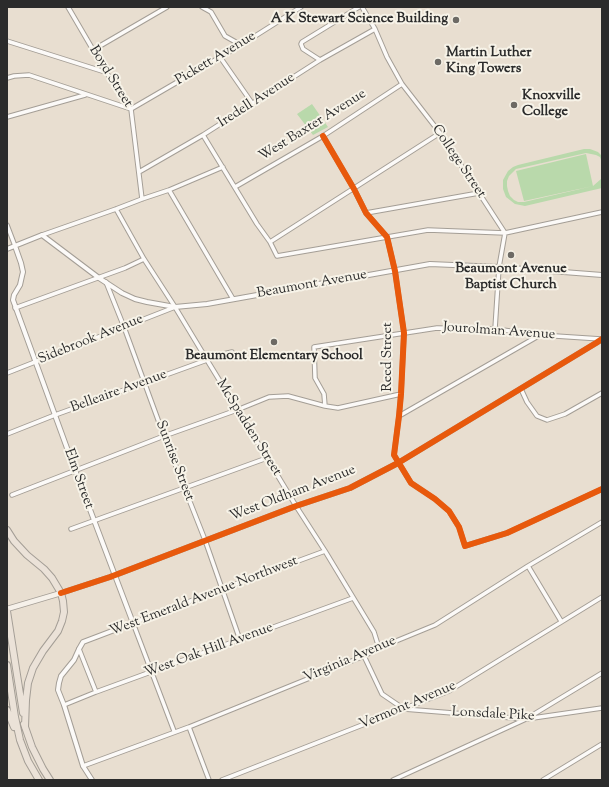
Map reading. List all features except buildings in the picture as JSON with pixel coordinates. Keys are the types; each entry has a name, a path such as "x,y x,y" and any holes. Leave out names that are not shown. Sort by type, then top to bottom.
{"highway":[{"path":"7,530 14,541 27,555 52,578 61,593 63,601 64,612 58,631 43,651 33,668 28,683 25,727"},
{"path":"7,610 25,727 32,747 50,780"},
{"path":"7,665 20,740"},
{"path":"7,710 28,761 39,780"}],"main road":[{"name":"West Oldham Avenue","path":"7,610 61,593"}],"street":[{"name":"Boyd Street","path":"68,7 106,72 131,109 142,199"},
{"path":"93,50 167,7"},
{"path":"202,7 211,12 225,36 241,45"},
{"name":"Pickett Avenue","path":"131,109 241,45 299,7"},
{"path":"320,60 304,49 301,44 302,42 359,7"},
{"name":"College Street","path":"362,7 375,29 387,57 402,84 440,133 505,233"},
{"name":"Iredell Avenue","path":"139,172 203,135 320,60 375,29"},
{"path":"7,41 106,72"},
{"path":"220,57 252,103"},
{"path":"7,78 29,75 131,109"},
{"name":"West Baxter Avenue","path":"235,187 323,136 402,84"},
{"path":"7,117 86,94"},
{"path":"270,242 440,133"},
{"path":"203,135 257,224 270,242 277,256 428,230 505,233 602,212"},
{"name":"Reed Street","path":"323,136 354,189 366,213 387,238 395,270 404,333 401,394 394,455 411,483 448,511 459,527 465,546 506,533 602,489"},
{"path":"7,250 169,190 223,167"},
{"path":"169,190 233,299"},
{"path":"366,213 479,193"},
{"name":"McSpadden Street","path":"116,209 144,259 354,598 374,632 379,648"},
{"name":"Elm Street","path":"7,225 23,272 22,281 13,298 15,308 174,732"},
{"path":"495,329 499,267 505,233"},
{"name":"Beaumont Avenue","path":"42,236 122,293 135,299 175,307 207,304 430,264 499,267 602,275"},
{"path":"15,308 99,278 144,259"},
{"name":"Sunrise Street","path":"106,282 205,540 240,640"},
{"name":"Sidebrook Avenue","path":"7,373 175,307"},
{"name":"Jourolman Avenue","path":"325,406 324,394 315,378 314,347 437,328 495,329 602,339"},
{"path":"399,416 540,334"},
{"name":"West Oldham Avenue","path":"61,593 114,575 296,506 350,488 398,462 602,339"},
{"name":"Belleaire Avenue","path":"7,434 215,356 232,352"},
{"path":"520,389 527,402 538,416 547,420 565,414 602,393"},
{"path":"12,495 269,397 288,396 338,408 401,394"},
{"path":"71,529 267,458"},
{"name":"Virginia Avenue","path":"83,766 174,732 364,656 379,648 435,625 528,566 602,522"},
{"name":"West Emerald Avenue Northwest","path":"79,649 83,642 325,551"},
{"path":"528,566 561,621"},
{"name":"Vermont Avenue","path":"222,780 449,691 602,597"},
{"name":"West Oak Hill Avenue","path":"64,705 354,598"},
{"path":"79,649 96,692"},
{"path":"79,649 74,660 61,676 58,690 83,766 92,780"},
{"name":"Lonsdale Pike","path":"364,656 382,694 404,709 526,719 602,708"},
{"path":"393,780 526,719 602,673"},
{"path":"188,726 209,780"},
{"path":"544,780 602,744"}],"green space":[{"path":"312,104 328,127 313,135 297,114"},
{"path":"584,149 590,149 598,152 602,156 602,163 600,157 586,153 516,169 509,176 507,181 510,196 518,202 524,202 593,186 602,177 602,188 525,206 515,204 506,197 503,189 503,180 508,171 513,167"},
{"path":"586,154 593,186 524,201 516,171"}],"cycle path":[{"path":"323,136 354,189 366,213 387,237 395,271 404,333 401,394 394,455 411,483 435,499 449,511 459,527 465,546 507,533 602,489"},
{"path":"61,593 110,577 296,506 350,488 398,463 602,339"}],"place":[{"name":"A K Stewart Science Building","path":"456,20"},
{"name":"Martin Luther King Towers","path":"438,62"},
{"name":"Knoxville College","path":"514,105"},
{"name":"Beaumont Avenue Baptist Church","path":"511,255"},
{"name":"Beaumont Elementary School","path":"274,342"}]}
